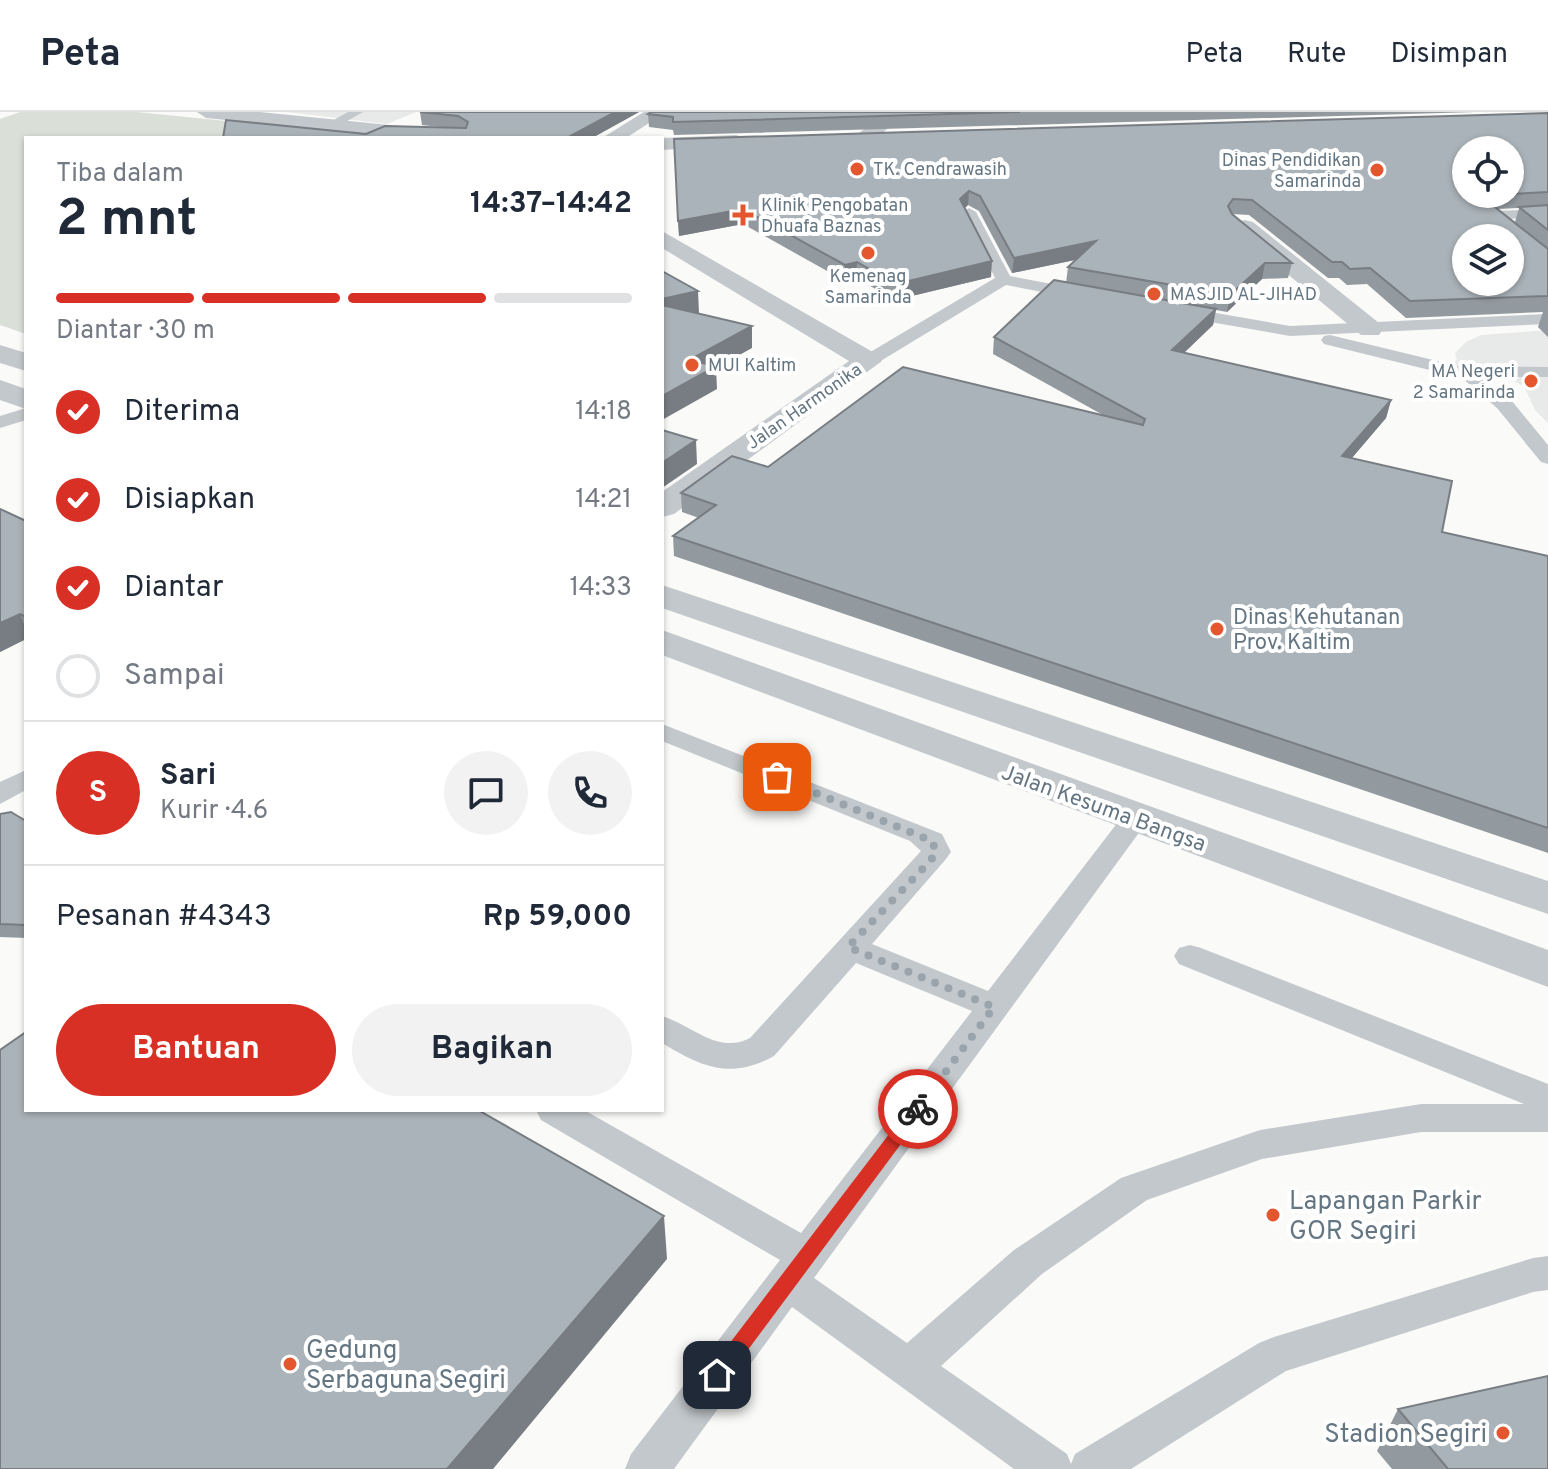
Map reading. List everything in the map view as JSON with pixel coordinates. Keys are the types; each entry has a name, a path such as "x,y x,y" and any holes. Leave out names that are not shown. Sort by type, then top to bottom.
{"street":[{"path":"206,112 438,136"},
{"path":"380,130 421,112"},
{"path":"615,136 657,112"},
{"path":"898,112 859,137 898,136"},
{"path":"664,144 756,140"},
{"path":"1239,222 1370,329"},
{"name":"Jalan Harmonika","path":"664,239 868,361 664,506"},
{"path":"0,353 24,362"},
{"path":"664,597 1548,898"},
{"name":"Jalan Kesuma Bangsa","path":"664,643 1548,969"}],"lane":[{"path":"331,125 357,112"},
{"path":"969,212 1004,280"},
{"path":"1548,213 1505,213 1497,215 1497,218 1548,261"},
{"path":"868,361 1004,280 1095,297"},
{"path":"1155,307 1290,331 1459,371 1474,378 1504,404 1548,458"},
{"path":"1290,331 1548,319"},
{"path":"1459,371 1548,372"},
{"path":"0,422 15,397"},
{"path":"664,733 932,841 936,852 848,947 762,1047 749,1056 733,1059 715,1056 664,1029"},
{"path":"647,1469 1135,819"},
{"path":"848,947 994,1007"},
{"path":"1190,956 1548,1099"},
{"path":"557,1112 797,1268 909,1368 1051,1469"},
{"path":"909,1368 1028,1262 1134,1189 1260,1145 1421,1118 1548,1118"},
{"path":"1091,1469 1274,1356 1533,1275 1548,1273"}],"shaded area":[{"path":"20,112 137,112 316,130 302,136 24,136 24,333 0,325 0,119"},
{"path":"287,112 416,112 387,124"},
{"name":"MA Negeri 2 Samarinda","path":"1548,330 1548,423 1535,410 1524,386 1503,376 1445,365 1457,360 1455,353 1466,342 1481,335"}],"building":[{"path":"420,112 615,112 571,136 223,136 226,120 366,134 385,126 466,128 468,122 458,116"},
{"path":"1020,112 673,122 673,117 648,114"},
{"path":"1548,113 1548,192 1524,193 1524,136 1452,136 1452,208 1496,208 1516,224 1452,224 1452,296 1524,296 1524,230 1548,249 1548,296 1410,301 1370,268 1350,269 1342,262 1332,262 1252,200 1233,199 1228,206 1232,214 1292,263 1265,263 1230,295 1068,267 1096,241 1014,258 980,196 969,191 960,199 992,261 896,284 857,262 845,265 743,209 678,221 674,139"},
{"path":"1548,205 1548,230 1520,208"},
{"path":"664,272 698,291 664,299"},
{"name":"Dinas Kehutanan Prov. Kaltim","path":"1054,280 1216,309 1172,350 1391,400 1342,456 1452,481 1442,532 1548,556 1548,828 673,536 716,505 681,493 732,456 768,467 903,367 1143,425 1145,419 994,337"},
{"path":"664,305 752,326 689,360 716,366 664,395"},
{"path":"664,431 696,440 664,462"},
{"path":"0,509 24,520 24,616 20,614 0,623"},
{"path":"11,812 24,820 24,925 0,924 0,814"},
{"name":"Gedung Serbaguna Segiri","path":"24,1033 24,1112 482,1112 664,1216 447,1469 0,1469 0,1050"},
{"path":"1548,1376 1548,1469 1448,1469 1398,1409"}],"way so far":[{"path":"777,777 932,841 936,852 931,860 848,947 994,1007 918,1109"}],"place":[{"name":"TK. Cendrawasih","path":"857,169"},
{"name":"Dinas Pendidikan Samarinda","path":"1377,170"},
{"name":"Klinik Pengobatan Dhuafa Baznas","path":"743,215"},
{"name":"Kemenag Samarinda","path":"868,253"},
{"name":"MASJID AL-JIHAD","path":"1154,294"},
{"name":"MUI Kaltim","path":"692,365"},
{"name":"MA Negeri 2 Samarinda","path":"1531,381"},
{"name":"Dinas Kehutanan Prov. Kaltim","path":"1217,629"},
{"name":"Lapangan Parkir GOR Segiri","path":"1273,1215"},
{"name":"Gedung Serbaguna Segiri","path":"290,1364"},
{"name":"Stadion Segiri","path":"1503,1433"}],"route":[{"path":"717,1375 918,1109"}]}
